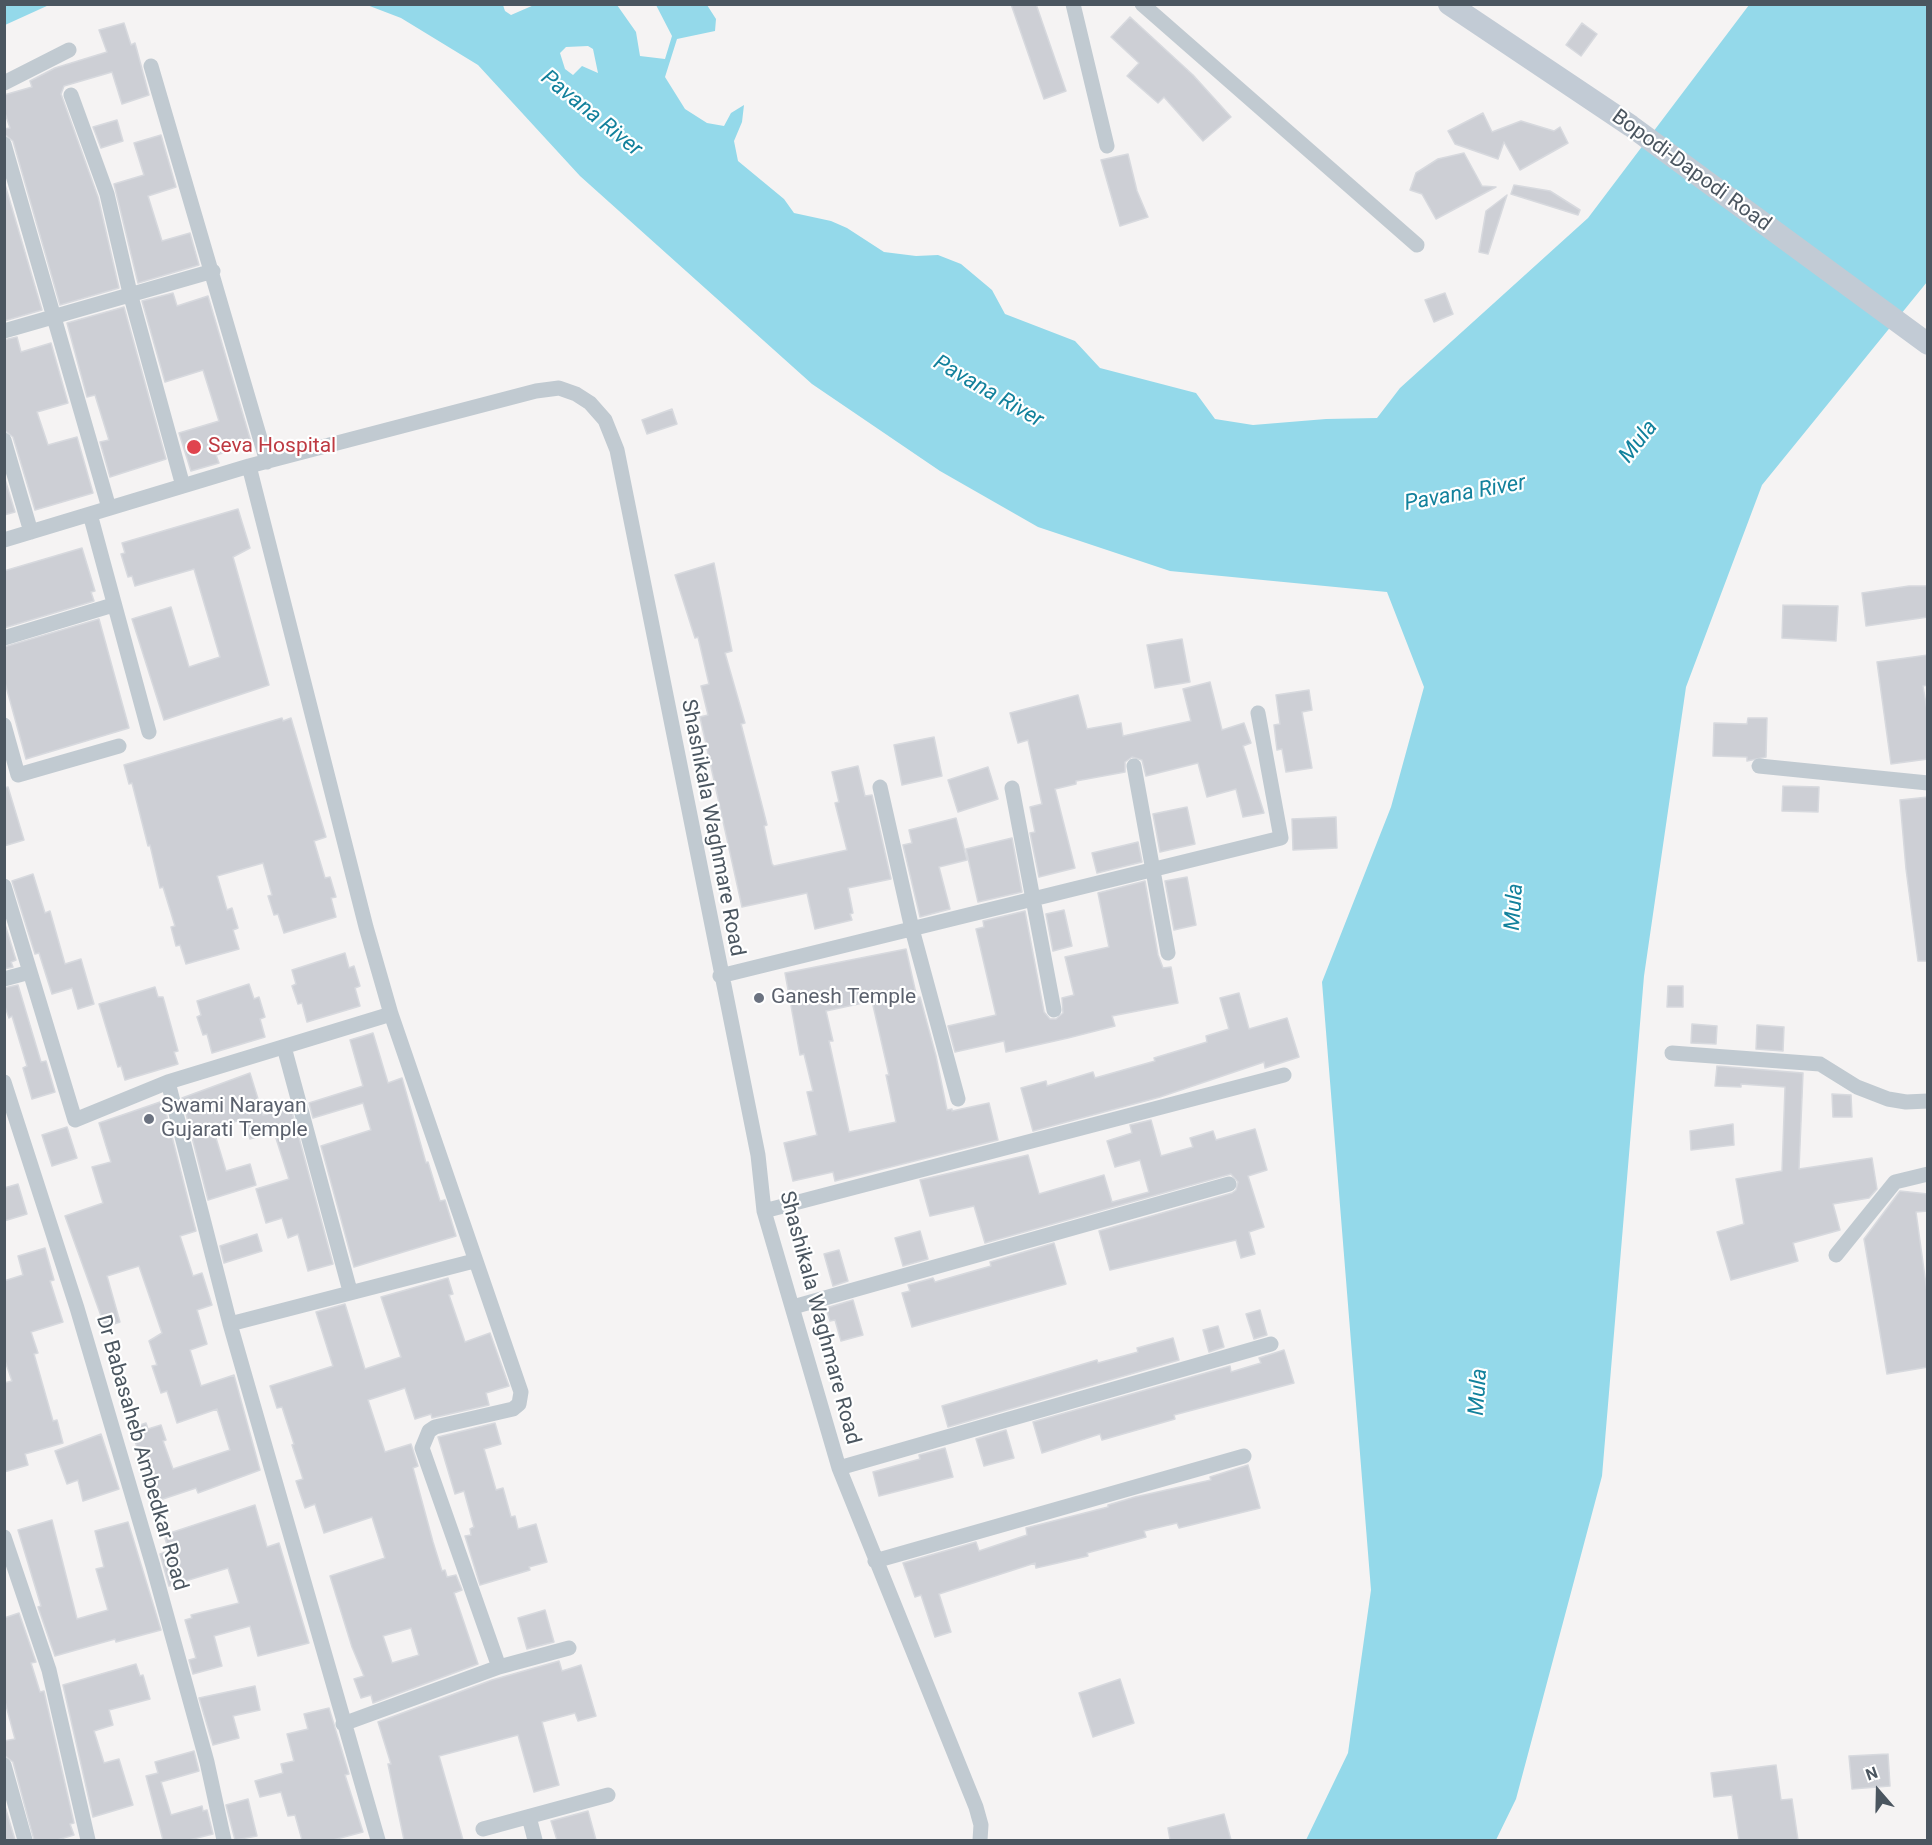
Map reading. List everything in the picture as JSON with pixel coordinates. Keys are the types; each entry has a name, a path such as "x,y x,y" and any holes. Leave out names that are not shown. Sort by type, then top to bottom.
{"street":[{"path":"1073,4 1107,146"},
{"path":"1142,4 1417,245"},
{"name":"Bopodi-Dapodi Road","path":"1449,4 1630,126 1928,344"},
{"path":"4,83 69,50"},
{"path":"150,66 213,271 267,462"},
{"path":"71,95 107,194 130,293 183,486"},
{"path":"4,144 109,508"},
{"path":"4,331 213,271"},
{"name":"Shashikala Waghmare Road","path":"4,540 249,466 536,391 559,388 590,403 605,420 617,450 720,976 758,1155 764,1211 839,1468 976,1807 981,1825 980,1840"},
{"path":"4,440 31,532"},
{"path":"249,466 363,915 391,1014 521,1398 513,1409 435,1426 424,1438 422,1448 499,1667"},
{"path":"90,514 148,732"},
{"path":"4,638 113,605"},
{"path":"720,976 1281,838 1258,713"},
{"path":"4,725 18,775 119,746"},
{"path":"1134,766 1168,953"},
{"path":"1759,766 1928,783"},
{"path":"880,786 912,929 958,1099"},
{"path":"1012,788 1035,898 1054,1010"},
{"path":"4,886 75,1120 168,1082 391,1014"},
{"path":"4,979 30,972"},
{"path":"284,1047 350,1291"},
{"path":"1672,1053 1820,1064 1857,1087 1888,1099 1906,1102 1928,1101"},
{"path":"764,1211 1284,1075"},
{"name":"Dr Babasaheb Ambedkar Road","path":"4,1082 77,1308 153,1566 207,1762 224,1840"},
{"path":"168,1082 230,1324 378,1840"},
{"path":"1836,1255 1895,1182 1928,1174"},
{"path":"793,1307 1229,1184"},
{"path":"230,1324 350,1291 474,1261"},
{"path":"839,1468 1271,1344"},
{"path":"875,1561 1244,1456"},
{"path":"4,1538 49,1670 88,1840"},
{"path":"344,1724 499,1667 569,1648"},
{"path":"4,1766 25,1840"},
{"path":"483,1829 608,1795"},
{"path":"528,1817 536,1840"}],"water":[{"path":"5,4 49,4 49,5 5,25"},
{"path":"367,5 503,5 505,11 511,15 534,5 617,5 636,32 640,56 665,59 672,36 656,5 707,5 716,19 715,31 677,39 665,77 685,109 707,123 724,126 731,113 744,105 742,122 734,141 738,161 784,199 794,213 831,221 847,228 884,252 916,256 938,255 961,264 992,290 1005,314 1075,341 1100,368 1196,393 1215,419 1253,425 1326,419 1377,418 1400,388 1588,218 1749,5 1927,5 1927,282 1762,485 1686,687 1644,976 1602,1476 1516,1799 1496,1840 1306,1840 1348,1753 1371,1590 1322,982 1391,807 1424,687 1387,592 1170,571 1038,527 940,471 812,384 580,176 478,65 401,18","holes":["588,46 593,49 598,73 582,66 573,75 565,69 560,53 566,47"]}],"building":[{"path":"1011,4 1036,4 1066,91 1044,99"},
{"path":"1130,17 1193,75 1231,117 1203,141 1164,97 1158,103 1127,76 1139,63 1111,37"},
{"path":"124,23 131,45 135,43 149,95 122,104 112,72 64,86 61,94 98,197 119,288 60,305 13,141 4,134 4,129 10,128 4,110 4,95 32,87 30,81 55,68 107,52 99,30"},
{"path":"1582,23 1597,34 1581,56 1566,45"},
{"path":"1483,113 1492,132 1521,121 1554,131 1560,127 1568,143 1520,170 1504,142 1498,159 1455,144 1448,131"},
{"path":"117,120 123,141 101,148 93,127"},
{"path":"161,135 176,187 148,196 162,241 190,233 199,265 138,283 114,184 144,175 134,143"},
{"path":"1464,153 1482,186 1496,187 1436,219 1422,194 1410,190 1416,173 1438,159"},
{"path":"1128,154 1137,191 1148,217 1120,226 1101,160"},
{"path":"4,181 42,310 4,321"},
{"path":"1514,185 1550,191 1580,210 1578,215 1511,194"},
{"path":"1507,195 1488,254 1479,252 1486,211"},
{"path":"173,293 177,306 208,296 252,445 216,455 219,463 191,471 179,433 219,421 203,370 165,382 142,301"},
{"path":"1445,293 1453,314 1434,322 1425,300"},
{"path":"124,307 166,459 110,477 100,442 109,440 95,395 87,397 67,323"},
{"path":"17,337 21,352 51,343 68,403 37,412 48,445 77,437 93,493 35,510 13,437 4,430 4,340"},
{"path":"672,409 677,424 647,434 642,420"},
{"path":"4,476 15,512 4,515"},
{"path":"238,509 250,548 233,557 269,685 164,720 132,619 171,607 189,667 220,657 194,569 135,586 132,576 128,577 121,554 125,553 122,543"},
{"path":"82,548 95,591 91,592 94,601 4,628 4,571"},
{"path":"714,563 732,651 725,653 745,723 741,724 767,825 764,826 772,864 774,866 847,850 835,803 839,802 832,772 858,766 865,796 872,795 891,879 848,888 853,913 850,914 852,920 815,929 807,893 742,907 700,717 708,715 701,686 709,684 698,637 695,638 675,575"},
{"path":"1909,586 1928,586 1928,617 1866,626 1862,593"},
{"path":"1783,605 1838,606 1836,641 1782,638"},
{"path":"99,619 129,728 26,759 4,679 4,647"},
{"path":"1182,639 1190,682 1155,688 1147,645"},
{"path":"1928,655 1928,685 1923,686 1928,716 1928,759 1891,764 1877,662"},
{"path":"1210,682 1222,730 1244,723 1251,743 1243,746 1264,813 1243,817 1236,789 1207,797 1198,763 1146,776 1142,760 1132,757 1125,762 1125,772 1076,781 1076,784 1055,789 1075,868 1039,877 1030,833 1035,832 1030,807 1042,804 1028,740 1018,743 1010,713 1078,695 1087,729 1121,723 1123,736 1191,721 1183,689"},
{"path":"1309,690 1312,710 1302,712 1312,768 1286,772 1282,749 1277,750 1274,725 1280,724 1276,695"},
{"path":"282,718 283,721 291,718 326,837 314,841 325,878 330,877 336,897 331,898 336,917 284,933 278,914 274,915 268,896 272,895 263,863 217,876 227,910 232,908 238,928 233,930 239,949 186,964 180,945 176,946 171,927 175,926 163,887 160,888 132,783 129,784 124,765"},
{"path":"1748,718 1767,718 1766,757 1747,761 1747,757 1713,756 1714,723 1747,724"},
{"path":"934,737 942,776 902,785 894,745"},
{"path":"988,767 998,799 958,812 948,780"},
{"path":"1783,786 1819,787 1818,812 1782,811"},
{"path":"8,787 24,840 4,846 4,788"},
{"path":"1928,797 1928,961 1918,961 1900,800"},
{"path":"1187,807 1195,844 1160,852 1153,814"},
{"path":"1336,817 1337,848 1293,850 1292,819"},
{"path":"956,818 967,860 939,867 950,909 920,917 903,845 912,843 909,830"},
{"path":"1012,838 1022,892 978,902 966,849"},
{"path":"1138,842 1142,862 1097,873 1092,853"},
{"path":"33,874 45,913 50,911 65,964 81,959 94,1004 78,1009 72,988 52,994 39,953 35,954 12,881"},
{"path":"1187,877 1196,925 1174,930 1165,881"},
{"path":"1145,881 1158,955 1163,968 1171,967 1178,1003 1112,1016 1115,1026 1006,1052 1004,1041 955,1052 948,1026 996,1015 976,929 984,927 983,921 1025,911 1044,1012 1050,1019 1056,1019 1063,1013 1062,998 1074,995 1065,957 1109,947 1098,893"},
{"path":"1064,910 1072,946 1053,951 1046,914"},
{"path":"4,921 16,960 11,962 13,967 4,969"},
{"path":"906,949 917,998 920,997 936,1056 947,1110 952,1109 952,1111 989,1103 998,1140 835,1181 833,1172 793,1181 784,1143 817,1135 807,1092 813,1091 804,1054 800,1055 785,973","holes":["872,1001 889,1075 886,1075 896,1122 849,1132 829,1041 833,1041 826,1011"]},
{"path":"345,953 349,968 354,966 360,986 355,988 360,1006 307,1022 302,1003 298,1004 292,986 296,984 292,970"},
{"path":"249,984 254,999 259,997 265,1017 260,1019 265,1037 212,1053 207,1034 203,1035 197,1017 201,1015 197,1001"},
{"path":"18,985 41,1062 46,1061 55,1092 32,1099 23,1068 27,1066 12,1016 9,1018 4,1004 4,988"},
{"path":"1668,986 1683,986 1683,1007 1667,1007"},
{"path":"155,987 158,997 163,997 178,1051 174,1052 178,1064 125,1080 121,1066 118,1067 99,1004"},
{"path":"1239,993 1249,1029 1287,1018 1299,1057 1265,1068 1264,1062 1160,1097 1033,1131 1021,1088 1046,1081 1047,1086 1093,1072 1095,1078 1155,1061 1154,1058 1207,1042 1206,1036 1229,1029 1220,998"},
{"path":"1692,1024 1717,1026 1716,1044 1691,1043"},
{"path":"1757,1025 1784,1027 1783,1051 1756,1049"},
{"path":"373,1033 388,1083 402,1078 426,1163 428,1162 440,1201 445,1200 456,1236 354,1267 321,1146 371,1130 363,1103 313,1118 309,1103 363,1086 350,1040"},
{"path":"1717,1066 1803,1073 1799,1169 1872,1158 1877,1189 1869,1198 1833,1204 1840,1230 1793,1243 1798,1261 1731,1280 1717,1232 1744,1224 1736,1179 1782,1171 1785,1087 1741,1084 1741,1087 1715,1086"},
{"path":"250,1073 263,1115 291,1108 333,1264 308,1271 298,1234 288,1238 282,1218 266,1223 256,1189 289,1179 274,1132 250,1139 244,1119 213,1128 226,1171 250,1164 256,1185 208,1200 182,1098"},
{"path":"1832,1094 1851,1095 1852,1117 1833,1117"},
{"path":"163,1101 196,1231 180,1236 193,1276 202,1273 212,1305 197,1310 207,1344 190,1350 201,1386 234,1375 260,1470 198,1493 196,1488 154,1502 131,1428 146,1423 148,1429 161,1425 166,1440 163,1441 173,1469 230,1450 217,1409 177,1423 167,1391 161,1393 152,1366 157,1365 149,1341 162,1333 139,1266 107,1276 120,1322 105,1327 65,1216 103,1203 92,1167 111,1162 99,1123"},
{"path":"1151,1120 1161,1156 1193,1147 1190,1138 1213,1131 1216,1140 1255,1129 1267,1170 1248,1176 1264,1227 1249,1232 1255,1254 1241,1258 1236,1240 1110,1270 1099,1231 1232,1193 1236,1190 1238,1182 1231,1174 985,1243 974,1206 930,1216 920,1180 1028,1155 1039,1194 1104,1175 1112,1202 1149,1192 1140,1160 1115,1167 1107,1141 1132,1133 1130,1125"},
{"path":"1733,1124 1734,1145 1691,1150 1690,1131"},
{"path":"67,1127 77,1158 52,1166 42,1135"},
{"path":"18,1184 27,1214 4,1221 4,1188"},
{"path":"1900,1191 1928,1194 1928,1211 1916,1212 1928,1299 1928,1367 1887,1374 1864,1239"},
{"path":"920,1231 928,1259 903,1266 895,1238"},
{"path":"257,1234 262,1251 224,1263 220,1246"},
{"path":"1054,1243 1066,1284 912,1327 902,1293 910,1291 908,1285 933,1278 935,1282 991,1266 990,1262"},
{"path":"45,1248 54,1280 50,1281 63,1322 31,1332 38,1353 34,1354 53,1421 57,1420 63,1443 25,1454 28,1465 4,1472 4,1383 12,1381 4,1358 4,1281 23,1275 18,1256"},
{"path":"839,1250 848,1281 833,1286 824,1254"},
{"path":"448,1278 453,1294 449,1295 465,1342 490,1333 509,1386 486,1393 489,1405 432,1418 431,1414 415,1419 405,1388 368,1400 385,1452 411,1444 418,1466 413,1468 433,1542 442,1571 445,1570 447,1577 456,1575 462,1590 454,1593 478,1664 373,1703 371,1695 361,1698 354,1679 364,1676 352,1647 330,1576 385,1558 372,1517 324,1533 315,1504 305,1508 296,1481 303,1479 292,1445 294,1444 282,1407 277,1408 270,1386 333,1366 316,1312 345,1304 365,1369 401,1357 381,1297","holes":["411,1628 419,1655 392,1663 383,1636"]},
{"path":"853,1300 863,1335 841,1341 835,1320 830,1321 826,1308"},
{"path":"1260,1310 1267,1335 1254,1339 1246,1314"},
{"path":"1218,1326 1224,1347 1209,1352 1203,1330"},
{"path":"1173,1338 1179,1360 948,1427 942,1406 1097,1360 1098,1363 1138,1352 1137,1348"},
{"path":"1284,1350 1294,1383 1174,1415 1175,1419 1102,1440 1100,1434 1042,1453 1033,1422 1230,1366 1231,1372 1261,1363 1259,1358"},
{"path":"495,1423 501,1444 484,1449 496,1490 503,1488 511,1517 515,1516 518,1529 536,1524 547,1562 529,1567 530,1570 480,1585 465,1536 471,1535 470,1529 474,1527 464,1491 455,1494 438,1437"},
{"path":"1006,1430 1014,1458 984,1466 976,1439"},
{"path":"101,1434 119,1489 83,1501 78,1480 67,1484 55,1451"},
{"path":"945,1448 953,1477 879,1496 873,1472 920,1459 919,1455"},
{"path":"1248,1465 1260,1508 1179,1528 1177,1523 1144,1531 1146,1537 1087,1553 1088,1556 1036,1568 1035,1563 939,1594 951,1632 935,1637 921,1595 915,1597 903,1563 976,1542 979,1551 1027,1535 1026,1528 1108,1507 1108,1505 1135,1497 1211,1480 1210,1477"},
{"path":"255,1505 267,1547 279,1543 309,1643 258,1656 250,1626 214,1636 222,1666 193,1674 189,1660 196,1658 185,1620 192,1618 191,1615 239,1603 228,1568 169,1586 160,1554 169,1551 164,1535"},
{"path":"52,1520 77,1619 108,1610 96,1569 104,1567 95,1531 128,1522 161,1630 116,1642 115,1639 55,1656 38,1607 41,1606 18,1530"},
{"path":"545,1610 554,1642 527,1649 518,1618"},
{"path":"19,1613 36,1662 31,1663 40,1692 44,1691 74,1823 70,1824 74,1835 57,1840 34,1840 13,1762 4,1755 4,1741 15,1739 4,1698 4,1618"},
{"path":"559,1661 562,1671 581,1665 596,1716 578,1721 575,1713 542,1722 559,1785 534,1792 518,1735 439,1756 463,1840 404,1840 388,1764 391,1764 378,1722 492,1680"},
{"path":"136,1664 140,1676 143,1675 150,1699 109,1710 113,1725 94,1731 104,1763 119,1759 133,1805 93,1817 63,1685"},
{"path":"1120,1679 1134,1723 1093,1737 1079,1693"},
{"path":"255,1686 260,1710 233,1716 239,1738 213,1745 199,1698"},
{"path":"329,1708 349,1774 345,1775 363,1832 333,1840 302,1840 295,1815 288,1816 281,1792 260,1797 255,1781 283,1773 281,1764 294,1761 287,1734 308,1729 304,1714"},
{"path":"194,1751 199,1771 161,1782 171,1815 202,1806 203,1811 207,1810 213,1834 189,1840 163,1840 146,1776 158,1773 155,1762"},
{"path":"1888,1754 1890,1786 1852,1789 1849,1756"},
{"path":"1776,1765 1781,1800 1792,1799 1798,1840 1739,1840 1732,1795 1714,1797 1711,1773"},
{"path":"248,1799 257,1836 235,1840 226,1805"},
{"path":"4,1803 15,1840 4,1840"},
{"path":"588,1811 596,1840 557,1840 551,1821"},
{"path":"1224,1814 1231,1840 1170,1840 1168,1828"}],"place":[{"name":"Seva Hospital","path":"194,447"},
{"name":"Ganesh Temple","path":"759,998"},
{"name":"Swami Narayan Gujarati Temple","path":"149,1119"}],"water label":[{"name":"Pavana River","path":"591,114"},
{"name":"Pavana River","path":"988,392"},
{"name":"Mula","path":"1639,442"},
{"name":"Pavana River","path":"1465,494"},
{"name":"Mula","path":"1515,907"},
{"name":"Mula","path":"1479,1392"}]}
